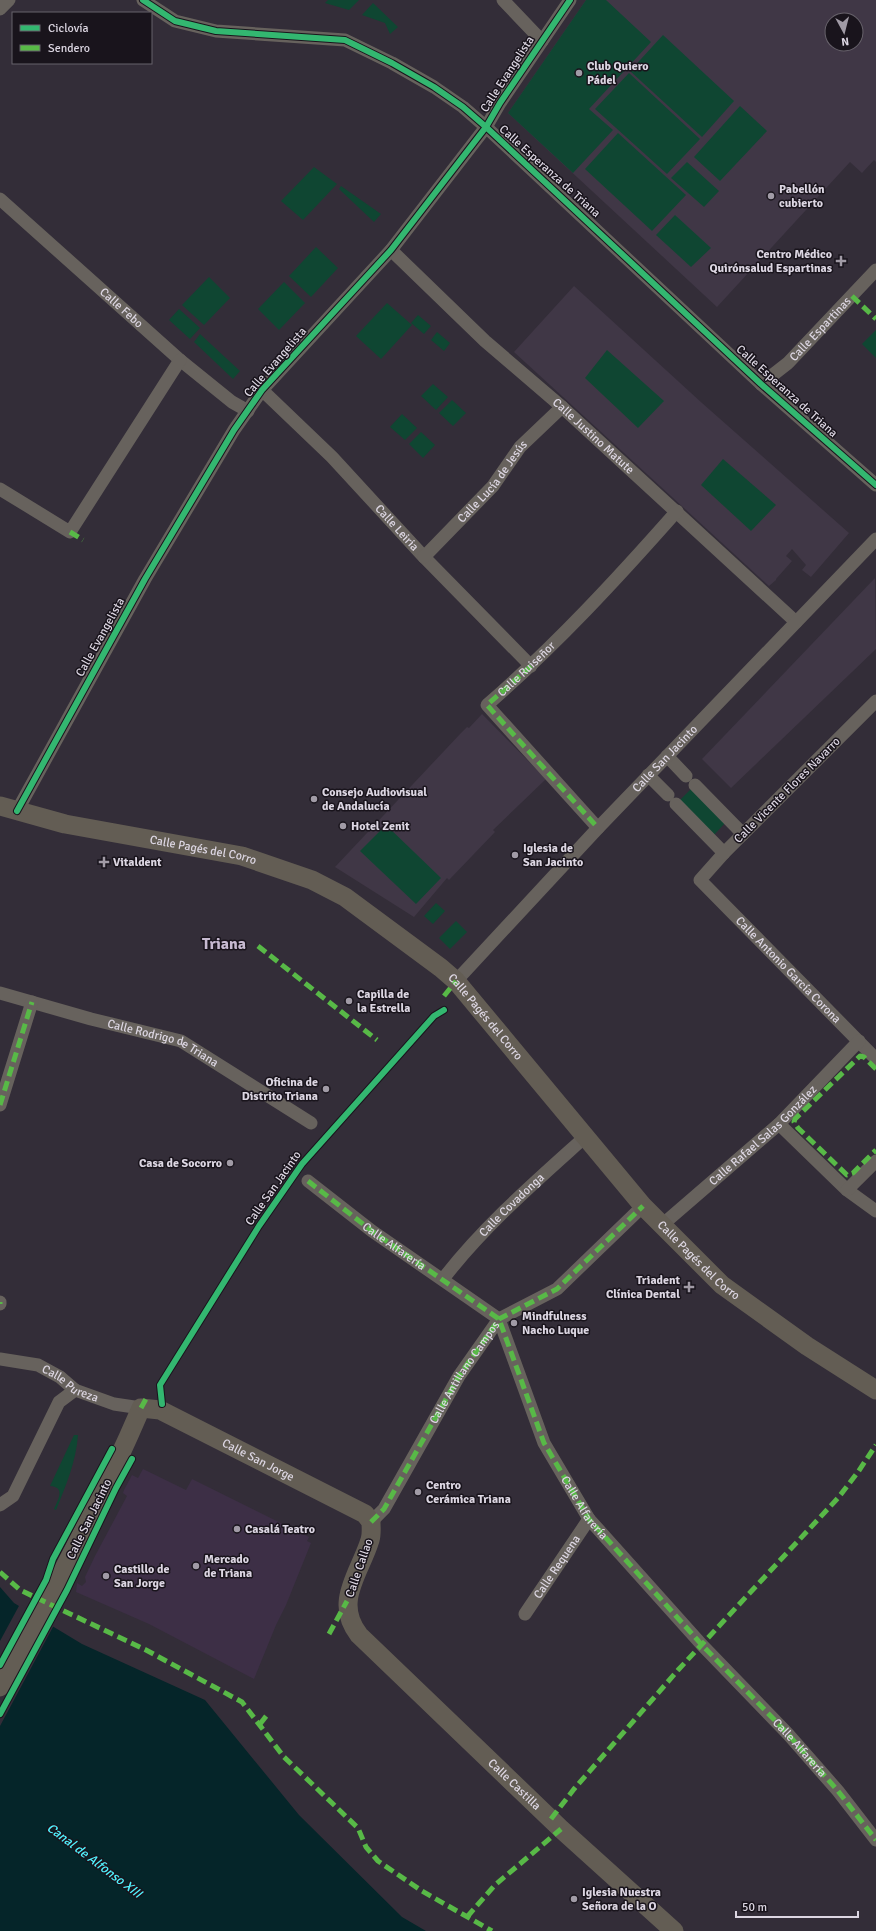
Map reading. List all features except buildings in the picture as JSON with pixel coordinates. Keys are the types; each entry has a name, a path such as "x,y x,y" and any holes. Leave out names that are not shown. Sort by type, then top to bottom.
{"street":[{"path":"0,9 9,0"},
{"name":"Calle Esperanza de Triana","path":"143,0 175,21 216,31 345,40 392,63 434,87 463,107 486,127 761,384 876,485"},
{"path":"503,0 542,40"},
{"name":"Calle Evangelista","path":"9,808 234,430 262,390 391,250 486,127 500,102 570,0"},
{"name":"Calle Febo","path":"0,198 180,360 232,402 248,411"},
{"name":"Calle Justino Matute","path":"391,250 485,341 562,407 677,511 796,622"},
{"name":"Calle Espartinas","path":"761,384 788,364 876,270"},
{"path":"0,489 70,532 180,360"},
{"name":"Calle Leiria","path":"262,390 332,457 424,557 531,666"},
{"name":"Calle Lucía de Jesús","path":"424,557 493,486 520,447 562,407"},
{"name":"Calle Ruiseñor","path":"598,828 487,704 531,666 626,570 677,511"},
{"name":"Calle San Jacinto","path":"456,981 648,775 796,622 874,545"},
{"name":"Calle Vicente Flores Navarro","path":"700,880 724,853 876,701"},
{"path":"667,756 743,834"},
{"path":"648,775 724,853"},
{"name":"Calle Pagés del Corro","path":"9,808 65,824 242,856 312,880 345,897 441,968 456,981 644,1206 722,1285 807,1346 876,1390"},
{"name":"Calle Antonio García Corona","path":"700,880 876,1059"},
{"name":"Calle Rodrigo de Triana","path":"0,993 91,1019 181,1041 311,1123"},
{"path":"0,1105 32,1002"},
{"name":"Calle Rafael Salas González","path":"662,1225 778,1124 859,1041"},
{"path":"778,1124 847,1190 876,1212"},
{"name":"Calle Covadonga","path":"443,1279 472,1244 531,1186 585,1137"},
{"path":"847,1190 876,1161"},
{"name":"Calle Alfarería","path":"308,1181 372,1231 499,1319 544,1443 589,1520 702,1645 788,1734 838,1791 876,1840"},
{"name":"Calle Antillano Campos","path":"371,1522 384,1509 459,1376 499,1319 557,1289 644,1206"},
{"name":"Calle Pureza","path":"0,1359 38,1365 60,1377 75,1390 114,1404 141,1408"},
{"path":"0,1505 13,1496 57,1406 65,1397 75,1390"},
{"name":"Calle San Jacinto","path":"0,1687 56,1585 122,1453 141,1408"},
{"name":"Calle San Jorge","path":"141,1408 160,1410 299,1479 365,1514 371,1522"},
{"name":"Calle Requena","path":"524,1614 589,1520"},
{"name":"Calle Callao","path":"359,1635 351,1625 347,1612 347,1601 370,1539 371,1522"},
{"name":"Calle Castilla","path":"359,1635 561,1830 674,1931"}],"shaded area":[{"path":"586,0 876,0 876,162 874,160 862,173 850,162 717,307 508,113"},
{"path":"574,286 702,403 849,533 811,577 802,570 806,565 792,549 786,556 792,561 769,586 514,352"},
{"path":"875,578 876,649 731,788 702,759"},
{"path":"482,714 546,779 493,830 495,832 449,880 447,878 414,917 335,867 461,733 467,727 469,728"},
{"name":"Mercado de Triana","path":"143,1469 186,1490 192,1479 309,1537 307,1541 311,1543 254,1679 149,1624 76,1592 77,1583 82,1586 86,1582 85,1577 95,1556 127,1496 123,1493 132,1475 138,1478"}],"green space":[{"path":"328,0 359,0 349,10 325,3"},
{"name":"Club Quiero Pádel","path":"586,0 606,0 651,42 589,109 613,130 573,173 508,113"},
{"path":"373,3 398,27 390,34 385,23 362,15"},
{"path":"663,35 734,101 702,137 630,71"},
{"path":"629,73 700,139 667,174 595,109"},
{"path":"740,106 767,131 720,181 694,157"},
{"path":"618,133 686,195 652,231 585,169"},
{"path":"687,162 719,191 704,207 671,178"},
{"path":"314,167 337,184 303,220 281,201"},
{"path":"341,186 381,214 374,222 339,189"},
{"path":"675,215 711,248 691,267 656,235"},
{"path":"316,247 338,268 311,297 289,276"},
{"path":"209,277 230,298 204,325 182,305"},
{"path":"284,282 305,303 279,330 258,309"},
{"path":"387,303 412,325 381,359 356,336"},
{"path":"179,309 200,328 190,339 169,320"},
{"path":"418,315 431,326 424,334 411,323"},
{"path":"876,330 876,358 862,344"},
{"path":"437,332 450,343 444,351 431,340"},
{"path":"200,334 240,371 233,379 194,342"},
{"path":"607,350 664,401 638,428 585,378"},
{"path":"433,384 448,397 436,410 421,396"},
{"path":"452,400 466,413 453,426 439,413"},
{"path":"402,414 417,428 405,440 390,427"},
{"path":"421,432 435,445 423,458 409,444"},
{"path":"723,459 776,505 751,531 701,485"},
{"path":"692,788 725,823 714,835 680,800"},
{"path":"386,825 441,878 416,904 360,851"},
{"path":"436,903 445,911 433,924 424,916"},
{"path":"456,921 467,932 450,949 439,938"},
{"path":"74,1435 78,1435 75,1455 56,1510 54,1509 60,1494 58,1489 50,1486"}],"water":[{"name":"Canal de Alfonso XIII","path":"0,1587 14,1603 82,1644 205,1700 299,1815 402,1917 426,1931 0,1931"}],"pier":[{"path":"20,1604 54,1625 0,1726 0,1641"}],"marked path":[{"path":"852,296 876,319"},
{"path":"70,532 83,540"},
{"path":"531,666 487,705 598,828"},
{"path":"258,946 377,1040"},
{"path":"444,996 456,981"},
{"path":"0,1105 32,1002"},
{"path":"876,1069 864,1057 860,1056 795,1119 794,1122 798,1128 847,1175 853,1173 876,1150"},
{"path":"308,1181 372,1231 499,1319 544,1443 589,1519 702,1645 788,1734 838,1791 876,1840"},
{"path":"371,1522 384,1509 459,1376 499,1319 557,1289 643,1206"},
{"path":"141,1408 147,1397"},
{"path":"551,1819 574,1789 679,1669 838,1498 876,1445"},
{"path":"0,1572 20,1590 146,1650 242,1702 284,1757 358,1828 366,1847 378,1861 422,1891 492,1931"},
{"path":"329,1634 347,1601"},
{"path":"260,1724 267,1715"},
{"path":"467,1917 495,1885 561,1829"}],"cycle path":[{"path":"143,0 175,21 216,31 345,40 392,63 434,87 463,107 486,127 761,384 876,485"},
{"path":"17,811 145,579 234,430 262,390 391,250 486,127 500,103 570,0"},
{"path":"162,1404 160,1385 259,1226 302,1164 434,1016 444,1010"},
{"path":"0,1665 46,1580 53,1559 112,1449"},
{"path":"0,1714 67,1590 116,1488 132,1459"}],"place":[{"name":"Club Quiero Pádel","path":"579,73"},
{"name":"Pabellón cubierto","path":"771,196"},
{"name":"Centro Médico Quirónsalud Espartinas","path":"841,261"},
{"name":"Consejo Audiovisual de Andalucía","path":"314,799"},
{"name":"Hotel Zenit","path":"343,826"},
{"name":"Iglesia de San Jacinto","path":"515,855"},
{"name":"Vitaldent","path":"104,862"},
{"name":"Capilla de la Estrella","path":"349,1001"},
{"name":"Oficina de Distrito Triana","path":"326,1089"},
{"name":"Casa de Socorro","path":"230,1163"},
{"name":"Triadent Clínica Dental","path":"689,1287"},
{"name":"Mindfulness Nacho Luque","path":"514,1323"},
{"name":"Centro Cerámica Triana","path":"418,1492"},
{"name":"Casalá Teatro","path":"237,1529"},
{"name":"Mercado de Triana","path":"196,1566"},
{"name":"Castillo de San Jorge","path":"106,1576"},
{"name":"Iglesia Nuestra Señora de la O","path":"574,1899"}],"district":[{"name":"Triana","path":"224,943"}]}
